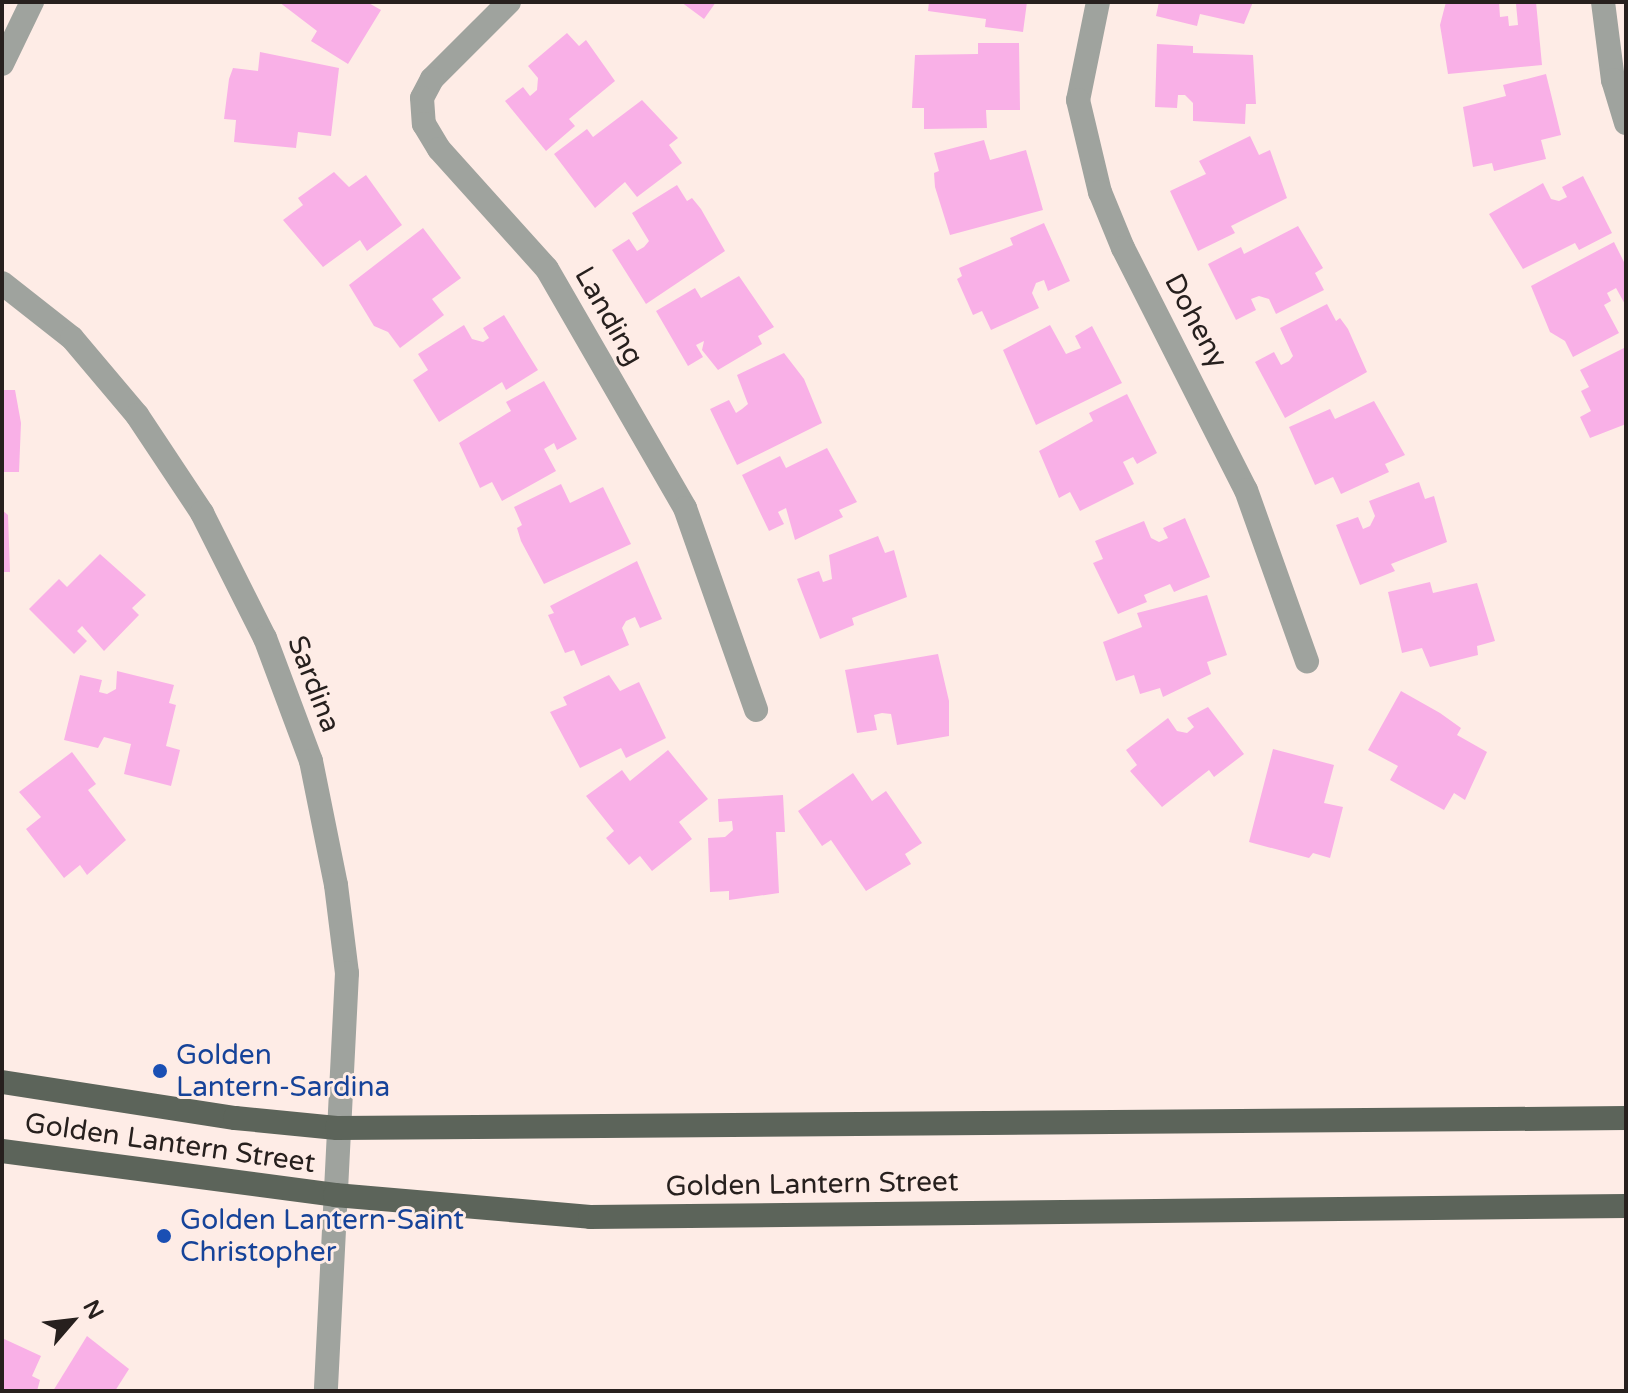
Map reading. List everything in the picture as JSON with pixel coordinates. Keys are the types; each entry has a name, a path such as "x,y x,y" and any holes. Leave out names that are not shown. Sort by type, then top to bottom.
{"main road":[{"name":"Golden Lantern Street","path":"2,1082 235,1118 337,1128 1626,1118"},
{"name":"Golden Lantern Street","path":"2,1151 335,1195 590,1217 1626,1206"}],"street":[{"path":"2,64 32,2"},
{"name":"Landing","path":"509,2 432,79 422,98 424,124 439,149 547,269 685,508 756,710"},
{"name":"Doheny","path":"1098,2 1078,100 1100,192 1123,248 1246,490 1307,661"},
{"path":"1603,2 1613,80 1626,123"},
{"name":"Sardina","path":"2,283 72,338 137,415 202,513 265,638 311,761 336,885 347,973 326,1391"}],"building":[{"path":"279,2 367,2 381,10 348,64 311,41 317,31"},
{"path":"681,2 716,2 704,19"},
{"path":"929,2 1027,2 1023,32 985,27 986,19 928,11"},
{"path":"1159,2 1253,2 1244,24 1200,14 1197,26 1156,16"},
{"path":"1446,2 1499,2 1500,17 1508,16 1509,26 1518,25 1516,4 1536,2 1542,65 1448,74 1440,25"},
{"path":"567,33 579,46 586,40 615,81 569,119 575,126 546,151 505,101 523,87 530,96 537,90 538,78 528,66"},
{"path":"978,43 1019,43 1020,110 986,110 987,128 924,129 924,108 912,108 915,55 978,54"},
{"path":"1157,44 1193,46 1193,53 1253,55 1256,104 1246,104 1245,124 1193,121 1193,103 1185,95 1178,95 1177,108 1155,107"},
{"path":"260,52 339,68 331,136 298,132 296,148 234,142 236,120 224,119 229,79 233,68 258,71"},
{"path":"1546,74 1561,135 1541,140 1546,159 1494,171 1492,163 1473,167 1463,107 1506,96 1503,85"},
{"path":"642,100 678,138 669,145 682,163 637,197 625,182 595,208 554,154 587,129 593,137"},
{"path":"1250,136 1259,155 1270,150 1287,198 1231,226 1235,233 1198,251 1170,191 1206,174 1199,161"},
{"path":"984,140 990,160 1026,150 1043,210 950,235 935,187 934,173 939,171 934,153"},
{"path":"334,172 349,187 366,175 402,225 367,251 360,240 323,267 283,220 303,205 298,198"},
{"path":"1583,176 1612,233 1579,250 1575,243 1523,269 1489,214 1543,183 1551,199 1559,201 1567,197 1562,187"},
{"path":"677,185 687,201 692,198 701,209 725,251 646,304 612,250 629,239 637,251 644,247 649,241 632,213"},
{"path":"1044,223 1070,281 1048,291 1044,280 1036,283 1032,293 1039,308 991,330 982,311 973,315 957,279 962,276 959,268 1013,245 1010,238"},
{"path":"1298,226 1323,268 1315,273 1324,290 1276,314 1269,299 1259,296 1251,299 1256,310 1236,320 1208,264 1241,247 1244,254"},
{"path":"423,228 461,278 432,299 444,315 400,348 388,332 374,326 349,285"},
{"path":"1614,242 1626,266 1626,306 1616,288 1607,293 1611,301 1604,305 1619,333 1573,357 1565,341 1550,332 1531,286"},
{"path":"739,276 774,327 758,336 762,344 718,370 702,350 704,341 696,345 703,357 688,366 656,311 695,288 701,298"},
{"path":"1327,304 1336,321 1340,318 1348,329 1367,372 1285,418 1255,362 1274,352 1281,365 1289,361 1293,356 1280,328"},
{"path":"504,315 538,370 506,390 502,382 439,422 413,380 428,370 418,354 464,325 472,339 483,342 489,338 483,328"},
{"path":"1050,325 1066,354 1081,348 1075,336 1092,326 1122,383 1036,425 1003,350"},
{"path":"1626,347 1626,424 1590,438 1580,417 1591,411 1581,391 1589,387 1580,370"},
{"path":"784,353 804,379 822,423 737,465 710,409 729,400 736,413 742,409 748,404 737,375"},
{"path":"544,381 577,439 557,450 554,443 544,449 556,471 502,501 492,482 480,488 459,443 511,411 506,402"},
{"path":"2,390 15,390 21,423 19,472 2,472"},
{"path":"1127,394 1157,453 1137,464 1133,457 1123,462 1134,484 1080,511 1070,492 1059,498 1039,451 1093,421 1089,413"},
{"path":"1374,401 1405,455 1385,464 1389,472 1341,494 1333,477 1315,485 1289,427 1330,409 1335,419"},
{"path":"827,448 857,502 839,510 843,517 795,540 786,508 778,512 784,524 769,531 742,475 780,456 786,468"},
{"path":"1419,482 1425,499 1434,496 1447,542 1391,564 1395,571 1360,585 1336,525 1358,517 1363,529 1370,526 1375,516 1369,501"},
{"path":"561,484 570,503 603,487 631,544 544,584 521,541 517,528 522,525 514,507"},
{"path":"2,510 8,515 10,572 2,572"},
{"path":"1185,518 1210,577 1174,592 1170,584 1144,595 1147,602 1118,614 1093,563 1103,559 1095,541 1144,521 1151,538 1159,542 1168,538 1163,528"},
{"path":"878,536 885,553 894,550 907,597 852,618 854,625 820,639 797,579 819,571 823,582 832,579 829,555"},
{"path":"100,554 146,595 132,608 139,615 104,651 82,626 77,631 87,641 74,654 29,609 59,579 67,587"},
{"path":"637,561 662,619 640,628 635,617 626,621 622,628 629,645 581,666 574,650 565,653 548,615 554,613 550,606"},
{"path":"1430,582 1433,593 1477,583 1495,641 1477,646 1478,655 1430,667 1422,648 1402,653 1388,592"},
{"path":"1207,595 1227,655 1207,662 1211,674 1163,697 1160,688 1140,694 1134,675 1116,681 1103,642 1142,627 1137,613"},
{"path":"938,654 949,701 949,736 897,745 891,714 882,713 874,715 877,730 857,733 845,670"},
{"path":"117,671 174,685 169,703 176,705 166,746 180,750 171,786 124,774 131,744 104,737 98,748 64,740 80,675 102,680 99,692 107,694 116,689"},
{"path":"609,675 620,691 639,682 666,738 626,758 621,748 580,768 550,712 567,705 563,697"},
{"path":"1401,691 1440,713 1461,728 1457,735 1487,752 1465,800 1454,793 1444,810 1390,780 1398,766 1368,750"},
{"path":"1208,707 1244,754 1214,777 1209,770 1162,807 1130,771 1137,765 1126,750 1168,718 1177,731 1187,733 1194,727 1187,718"},
{"path":"1273,749 1334,765 1324,803 1343,807 1330,858 1313,853 1309,858 1249,842"},
{"path":"668,750 708,799 679,822 692,839 652,871 640,856 629,865 606,838 614,831 586,796 622,770 630,781"},
{"path":"72,752 96,784 88,790 126,840 87,875 80,865 64,878 26,829 41,817 19,792"},
{"path":"853,773 872,801 886,791 922,843 905,854 911,864 866,891 831,840 822,846 798,811"},
{"path":"783,795 785,832 776,832 779,893 729,900 729,891 710,892 708,838 725,837 733,830 732,821 719,822 718,799"},
{"path":"87,1336 129,1369 115,1391 53,1391"},
{"path":"2,1338 41,1356 32,1376 40,1380 37,1391 2,1391"}],"place":[{"name":"Golden Lantern-Sardina","path":"160,1071"},
{"name":"Golden Lantern-Saint Christopher","path":"164,1236"}]}
